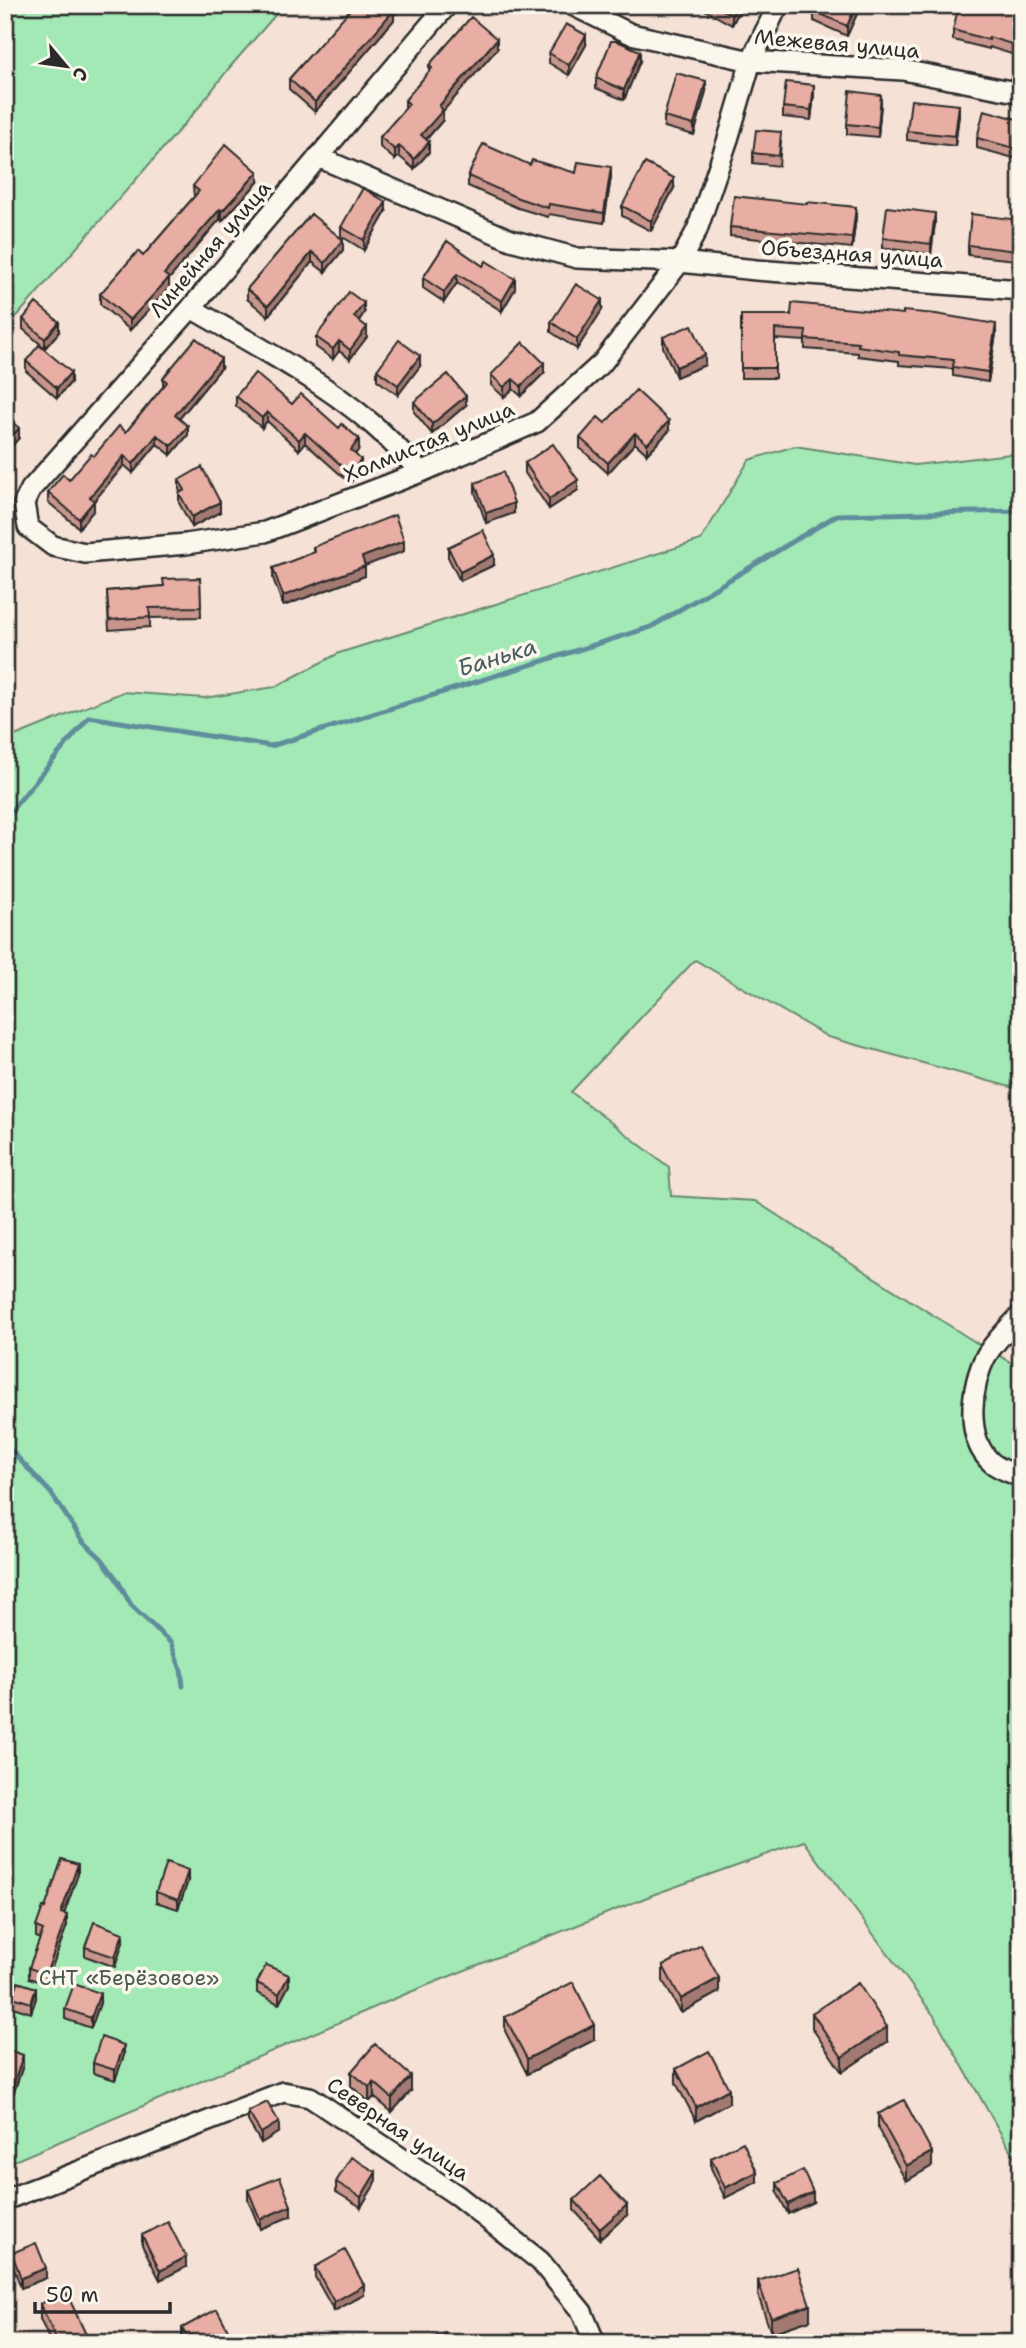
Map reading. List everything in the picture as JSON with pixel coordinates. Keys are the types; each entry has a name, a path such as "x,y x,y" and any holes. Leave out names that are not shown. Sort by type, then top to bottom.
{"street":[{"name":"Линейная улица","path":"28,527 24,503 31,489 191,308 447,5"},
{"name":"Межевая улица","path":"572,5 631,34 751,61 903,70 1021,93"},
{"name":"Холмистая улица","path":"28,527 54,546 85,552 186,544 265,532 421,472 537,422 602,363 680,262 697,230 751,61 778,5"},
{"name":"Объездная улица","path":"318,158 512,240 577,258 680,262 1021,290"},
{"path":"191,308 334,395 371,423 421,472"},
{"path":"1021,1315 988,1353 978,1374 974,1404 978,1444 992,1463 1021,1477"},
{"name":"Северная улица","path":"5,2200 284,2092 310,2096 458,2196 540,2261 582,2312 595,2343"}],"green space":[{"path":"5,5 284,5 5,330"},
{"name":"СНТ «Берёзовое»","path":"795,446 915,465 1021,455 1021,1090 828,1037 695,960 571,1092 669,1167 671,1196 755,1201 975,1342 1021,1368 1021,2169 934,2016 804,1841 655,1894 408,1993 5,2165 5,740 123,692 204,698 275,687 339,653 701,540 749,460"}],"building":[{"path":"354,5 395,5 392,8 394,10 315,102 289,79"},
{"path":"714,5 737,5 732,15"},
{"path":"816,5 856,5 847,26 814,11"},
{"path":"959,5 1021,5 1021,47 953,30"},
{"path":"471,17 497,39 439,106 443,110 421,135 429,142 414,159 399,146 395,150 380,137 409,104 405,100 432,68 429,65"},
{"path":"566,24 586,35 569,65 549,53"},
{"path":"611,41 640,51 624,90 596,78"},
{"path":"676,73 706,81 694,125 664,117"},
{"path":"786,82 814,85 811,110 783,107"},
{"path":"850,91 881,95 878,127 847,124"},
{"path":"911,100 959,105 955,136 907,131"},
{"path":"984,110 1021,120 1021,150 977,138"},
{"path":"756,130 781,132 779,156 753,153"},
{"path":"226,144 258,172 222,211 220,209 164,274 169,278 130,320 100,294 138,251 143,256 199,191 193,186"},
{"path":"483,144 530,165 532,160 576,173 578,162 611,167 604,213 549,204 548,208 468,176"},
{"path":"645,163 674,178 651,221 622,206"},
{"path":"363,188 386,202 364,240 341,227"},
{"path":"734,196 856,207 852,238 730,227"},
{"path":"887,207 935,213 931,244 883,238"},
{"path":"311,214 343,240 325,263 312,252 268,306 247,289"},
{"path":"971,214 1019,220 1016,251 968,245"},
{"path":"447,241 483,266 486,261 515,279 502,301 457,274 444,292 423,278"},
{"path":"576,284 602,300 577,339 551,322"},
{"path":"349,292 364,303 354,317 367,327 350,350 339,341 333,349 316,337"},
{"path":"36,303 59,322 45,339 23,319"},
{"path":"792,303 903,314 903,311 936,314 996,324 988,372 953,367 954,360 899,355 899,352 858,346 859,343 805,339 806,331 775,329 775,368 741,368 741,315 791,315"},
{"path":"692,325 705,355 676,367 663,337"},
{"path":"196,338 221,359 175,415 188,426 171,446 157,435 133,464 124,456 90,497 94,501 79,519 48,492 63,474 69,480 119,426 126,432 167,382 163,378"},
{"path":"399,340 420,356 398,385 377,370"},
{"path":"523,342 544,363 521,386 513,379 504,387 491,375"},
{"path":"39,345 71,372 57,388 26,361"},
{"path":"255,373 292,404 301,394 339,428 342,424 359,439 351,450 361,460 350,473 305,433 299,440 267,412 262,418 236,396"},
{"path":"448,374 466,396 432,424 414,402"},
{"path":"636,390 669,421 647,444 635,433 608,463 580,438 598,417 605,423"},
{"path":"5,416 19,428 5,444"},
{"path":"553,444 578,480 549,499 525,463"},
{"path":"202,467 220,502 192,517 179,493 185,490 179,480"},
{"path":"503,472 514,503 486,513 475,483"},
{"path":"395,515 404,541 362,557 365,566 283,596 273,568 315,552 313,547"},
{"path":"483,530 494,555 460,572 448,547"},
{"path":"200,578 201,607 149,608 150,617 109,620 107,591 164,586 163,579"},
{"path":"62,1859 78,1864 61,1913 67,1915 46,1974 29,1968 43,1930 36,1927"},
{"path":"166,1863 188,1871 178,1900 156,1892"},
{"path":"94,1922 123,1933 115,1957 85,1947"},
{"path":"701,1945 719,1978 681,1999 663,1966"},
{"path":"266,1965 289,1975 279,1994 257,1983"},
{"path":"18,1982 36,1988 31,2003 13,1997"},
{"path":"573,1982 594,2025 527,2059 505,2017"},
{"path":"858,1983 887,2027 842,2057 812,2013"},
{"path":"74,1984 100,1993 91,2018 65,2009"},
{"path":"101,2037 124,2045 115,2070 93,2063"},
{"path":"375,2044 411,2076 392,2098 374,2082 369,2087 351,2072"},
{"path":"5,2049 23,2055 13,2085 5,2082"},
{"path":"709,2051 729,2089 696,2107 676,2069"},
{"path":"904,2100 932,2152 906,2166 878,2114"},
{"path":"267,2102 279,2122 261,2133 248,2112"},
{"path":"743,2142 757,2172 725,2188 711,2158"},
{"path":"351,2157 376,2172 361,2197 336,2182"},
{"path":"803,2170 813,2192 788,2204 777,2183"},
{"path":"600,2176 627,2205 600,2229 574,2200"},
{"path":"280,2177 291,2206 260,2219 248,2190"},
{"path":"168,2222 186,2257 160,2271 142,2235"},
{"path":"36,2243 46,2268 21,2278 12,2253"},
{"path":"345,2250 364,2285 334,2302 315,2267"},
{"path":"798,2268 810,2305 771,2318 758,2281"},
{"path":"66,2292 90,2343 58,2343 40,2304"},
{"path":"217,2309 235,2343 190,2343 182,2328"},
{"path":"445,2333 448,2343 421,2342"},
{"path":"517,2335 519,2343 492,2343"}],"waterway":[{"name":"Банька","path":"5,818 89,717 271,746 651,627 837,515 1021,511"},
{"path":"5,1444 51,1493 83,1541 102,1559 118,1581 131,1605 171,1643 181,1670 183,1686"}]}
